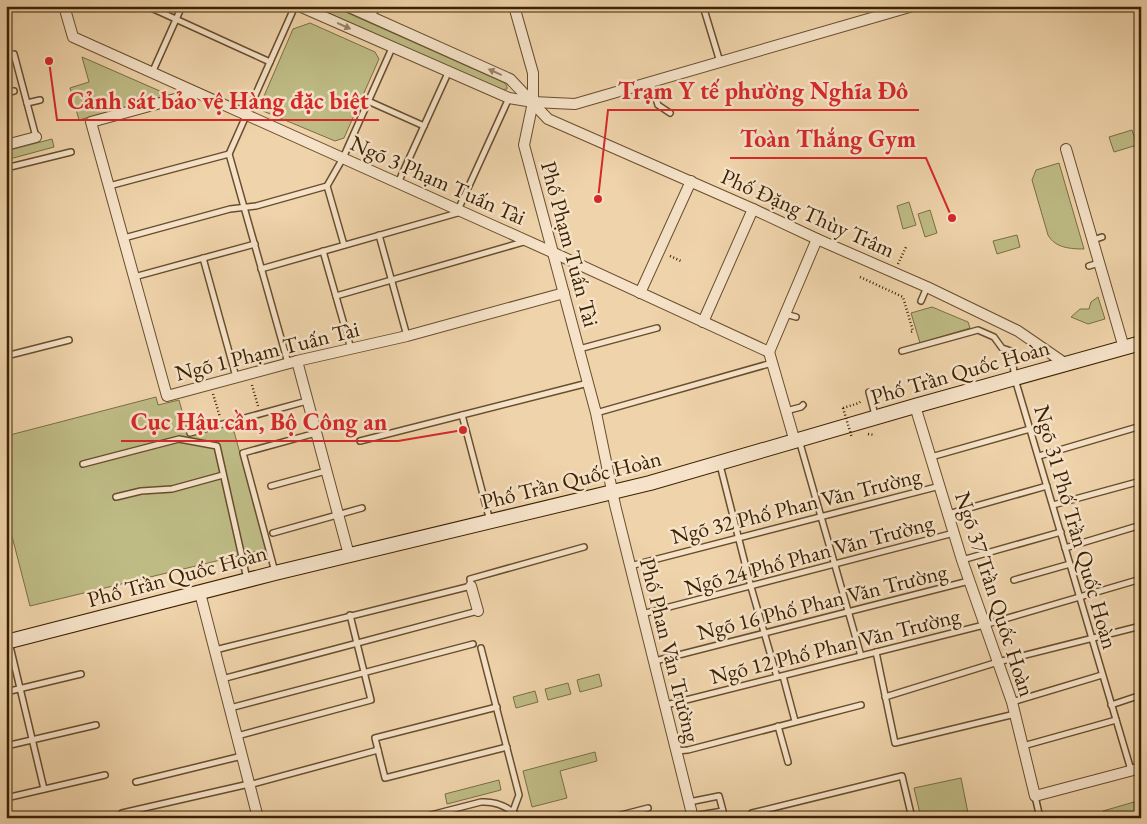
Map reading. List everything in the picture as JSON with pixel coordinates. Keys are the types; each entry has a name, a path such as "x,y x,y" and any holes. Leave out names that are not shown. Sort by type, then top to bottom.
{"street":[{"name":"Ngõ 3 Phạm Tuấn Tài","path":"64,6 73,37 554,253 768,352"},
{"path":"299,6 448,73 509,98 532,102 575,104 913,6"},
{"name":"Phố Đặng Thùy Trâm","path":"347,6 510,79 548,118 926,287 1018,331 1066,364"},
{"name":"Phố Phạm Tuấn Tài","path":"514,6 533,72 532,102 524,145 596,413 612,491"},
{"name":"Ngõ 1 Phạm Tuấn Tài","path":"197,93 91,122 167,396 293,362 407,336 564,293"},
{"path":"6,145 36,137"},
{"path":"1066,149 1098,239 1094,264 1124,348"},
{"path":"640,293 691,181"},
{"path":"703,322 754,209"},
{"path":"797,441 768,352 790,315 817,239"},
{"name":"Phố Trần Quốc Hoàn","path":"8,642 275,573 650,483 1141,343"},
{"path":"293,362 307,400 349,555"},
{"name":"Ngõ 37 Trần Quốc Hoàn","path":"915,406 962,560 1012,702 1035,796"},
{"name":"Phố Phan Văn Trường","path":"612,491 693,817"},
{"path":"471,586 478,611"},
{"path":"200,593 258,818"},
{"path":"1035,796 1136,769"}],"lane":[{"path":"147,6 270,62"},
{"path":"152,72 182,6"},
{"path":"293,362 261,268 229,154 294,6"},
{"path":"372,17 377,6"},
{"path":"703,6 720,62"},
{"path":"124,238 230,208 256,206 327,186 343,158 392,48"},
{"path":"14,54 36,137"},
{"path":"398,183 448,73"},
{"path":"651,82 658,105 670,113"},
{"path":"6,93 14,91"},
{"path":"261,268 460,211 509,98"},
{"path":"27,103 40,100"},
{"path":"368,101 424,126"},
{"path":"6,168 70,152"},
{"path":"109,186 229,154"},
{"path":"327,186 344,245"},
{"path":"379,235 407,336"},
{"path":"336,296 527,241"},
{"path":"134,277 254,244"},
{"path":"323,251 351,349"},
{"path":"203,258 236,377"},
{"path":"921,301 926,287"},
{"path":"579,349 657,328"},
{"name":"Ngõ 31 Phố Trần Quốc Hoàn","path":"902,351 978,330 994,337 1002,348 1010,351 1015,379 1111,705 1136,769"},
{"path":"6,356 69,340"},
{"path":"596,413 772,363"},
{"path":"360,441 588,383"},
{"path":"869,392 876,418"},
{"path":"190,434 307,400"},
{"path":"786,412 804,405"},
{"path":"462,415 490,522"},
{"path":"1039,456 1141,426"},
{"path":"931,457 1030,429"},
{"path":"275,573 243,453 316,433"},
{"path":"82,464 179,439 217,446 247,580"},
{"path":"797,441 861,656"},
{"path":"720,463 751,587 795,721"},
{"path":"271,486 326,471"},
{"path":"116,497 142,491 172,489 223,475"},
{"path":"1052,505 1141,481"},
{"name":"Ngõ 32 Phố Phan Văn Trường","path":"630,566 940,486"},
{"path":"948,514 1047,486"},
{"path":"273,532 362,508"},
{"path":"1065,548 1141,525"},
{"path":"962,560 1060,532"},
{"name":"Ngõ 24 Phố Phan Văn Trường","path":"642,614 954,533"},
{"path":"215,650 471,586 470,579 584,548"},
{"path":"1014,580 1070,564"},
{"name":"Ngõ 12 Phố Phan Văn Trường","path":"666,705 984,625 1141,579"},
{"name":"Ngõ 16 Phố Phan Văn Trường","path":"655,661 969,581"},
{"path":"222,679 478,611"},
{"path":"237,736 371,700 350,615"},
{"path":"885,697 998,662 1141,626"},
{"path":"8,642 44,789"},
{"path":"230,708 473,644"},
{"path":"481,648 519,795 513,811"},
{"path":"876,652 895,742 1015,714"},
{"path":"6,692 80,674"},
{"path":"1012,702 1102,675"},
{"path":"1111,705 1141,695"},
{"path":"676,751 688,750 861,705"},
{"path":"497,707 375,738 385,778 507,747"},
{"path":"1023,746 1116,720"},
{"path":"6,746 96,725"},
{"path":"778,726 788,762"},
{"path":"122,813 249,784 378,750"},
{"path":"136,782 242,756"},
{"path":"6,798 105,775"},
{"path":"754,818 752,813 902,776 912,818"},
{"path":"689,802 719,796 723,811 693,817"},
{"path":"1035,796 1040,818"},
{"path":"419,818 486,802 501,804 520,818"},
{"path":"609,818 648,808"}],"path":[{"path":"895,273 906,246"},
{"path":"860,277 903,297 913,331 911,332"},
{"path":"249,374 260,414"},
{"path":"213,392 222,425"},
{"path":"852,438 843,408 859,403"},
{"path":"870,434 875,435"}],"shaded area":[{"path":"313,6 332,6 505,83 507,89 501,90"},
{"path":"310,23 375,52 379,59 344,138 335,141 263,111 261,103 293,29"},
{"path":"82,57 169,95 79,120 70,88 89,82"},
{"path":"1132,130 1137,145 1114,152 1109,137"},
{"path":"52,139 54,147 6,160 6,151"},
{"path":"1059,163 1084,249 1064,247 1051,239 1048,235 1032,180 1036,170"},
{"path":"909,202 916,225 903,229 897,206"},
{"path":"930,210 937,233 925,237 918,214"},
{"path":"1017,235 1020,247 997,254 993,241"},
{"path":"1098,297 1105,319 1088,324 1071,317 1080,309 1089,309 1091,302"},
{"path":"932,307 968,322 970,328 920,343 911,313"},
{"path":"156,397 158,405 179,400 189,436 232,424 266,549 30,606 6,513 6,436"},
{"path":"599,674 602,686 580,692 577,680"},
{"path":"568,683 571,694 548,700 545,689"},
{"path":"535,691 538,702 516,708 513,697"},
{"path":"595,752 597,761 560,771 567,798 532,807 523,771"},
{"path":"961,778 969,818 921,818 914,788"},
{"path":"499,780 501,790 447,804 445,794"},
{"path":"1141,800 1141,818 1105,818 1103,811"}],"place":[{"name":"Cảnh sát bảo vệ Hàng đặc biệt","path":"49,61"},
{"name":"Trạm Y tế phường Nghĩa Đô","path":"598,199"},
{"name":"Toàn Thắng Gym","path":"952,218"},
{"name":"Cục Hậu cần, Bộ Công an","path":"463,430"}]}
